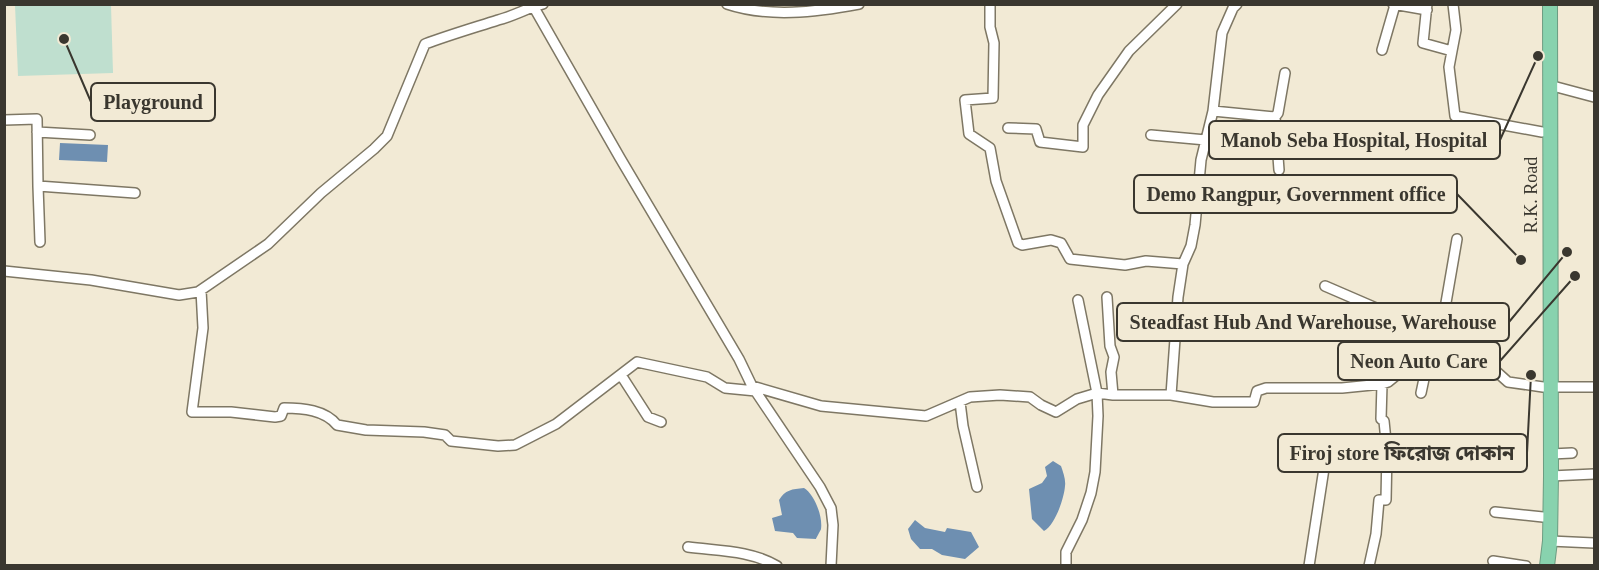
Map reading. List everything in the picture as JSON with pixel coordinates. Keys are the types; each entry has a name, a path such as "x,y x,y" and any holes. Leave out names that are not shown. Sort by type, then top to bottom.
{"highway":[{"name":"R.K. Road","path":"1543,4 1542,132 1547,387 1551,454 1550,541 1546,565"},
{"name":"R.K. Road","path":"1546,565 1543,517 1547,387 1550,4"}],"street":[{"path":"4,271 91,280 179,295 201,290 268,243 387,136 425,44 458,31 499,20 532,5 543,4"},
{"path":"727,4 759,11 785,12 822,11 859,4"},
{"path":"990,4 990,27 994,43 993,98 965,100 967,122 969,134 990,148 996,181 1018,243 1022,245 1051,240 1061,243 1070,259 1093,263 1125,266 1146,261 1183,264"},
{"path":"1008,128 1036,129 1040,142 1083,147 1083,125 1098,95 1129,51 1177,4"},
{"path":"1170,395 1178,297 1183,264 1191,246 1198,206 1201,160 1213,111 1222,33 1237,4"},
{"path":"1453,4 1455,43 1449,67 1455,116 1542,132"},
{"path":"532,5 620,159 739,358 754,388 820,487 831,508 833,525 831,566"},
{"path":"1382,50 1394,5 1427,8 1423,43 1452,51"},
{"path":"1279,171 1275,117 1278,113 1285,73"},
{"path":"1549,85 1594,97"},
{"path":"1213,111 1275,117"},
{"path":"4,120 37,119 40,242"},
{"path":"37,132 90,135"},
{"path":"1151,135 1206,140"},
{"path":"38,186 135,193"},
{"path":"1421,393 1428,360 1437,344 1443,320 1457,239"},
{"path":"1325,286 1413,324 1437,344 1457,348 1488,364 1508,382 1547,387 1594,387"},
{"path":"201,290 203,328 192,412 231,412 275,417 281,416 284,408 298,408 319,412 331,418 337,425 346,427 395,432 424,432 445,435 451,441 498,446 515,445 556,424 636,362 707,376 725,388 754,388 821,406 926,416 970,397 1029,397 1056,412 1077,399 1097,393 1170,395 1213,402 1254,402 1257,391 1266,388 1342,388 1382,384 1388,382 1409,365 1428,360"},
{"path":"1107,297 1110,346 1114,357 1113,395"},
{"path":"1066,566 1066,552 1082,520 1091,493 1096,455 1097,393 1078,300"},
{"path":"621,375 648,417 661,422"},
{"path":"1369,566 1376,534 1379,500 1386,500 1387,451 1384,421 1381,419 1382,384"},
{"path":"960,402 977,487"},
{"path":"1551,454 1572,453"},
{"path":"1309,566 1325,462"},
{"path":"1551,476 1594,474"},
{"path":"1495,512 1543,517"},
{"path":"1550,541 1594,543"},
{"path":"688,547 744,553 767,560 777,566"},
{"path":"1493,561 1526,566"}],"green space":[{"path":"15,5 111,5 113,73 18,76"}],"water":[{"path":"60,143 108,145 107,162 59,160"},
{"path":"1053,461 1061,466 1065,486 1058,511 1052,523 1044,531 1032,519 1029,489 1042,483 1047,476 1045,467"},
{"path":"804,488 814,500 821,518 821,529 816,539 797,538 793,533 775,531 772,518 782,515 779,500 789,491"},
{"path":"915,520 925,528 945,532 947,528 971,532 979,547 965,559 942,555 932,549 920,549 911,539 908,529"}],"place":[{"name":"Playground","path":"64,39"},
{"name":"Manob Seba Hospital, Hospital","path":"1538,56"},
{"name":"Steadfast Hub And Warehouse, Warehouse","path":"1567,252"},
{"name":"Demo Rangpur, Government office","path":"1521,260"},
{"name":"Neon Auto Care","path":"1575,276"},
{"name":"Firoj store ফিরোজ দোকান","path":"1531,375"}]}
